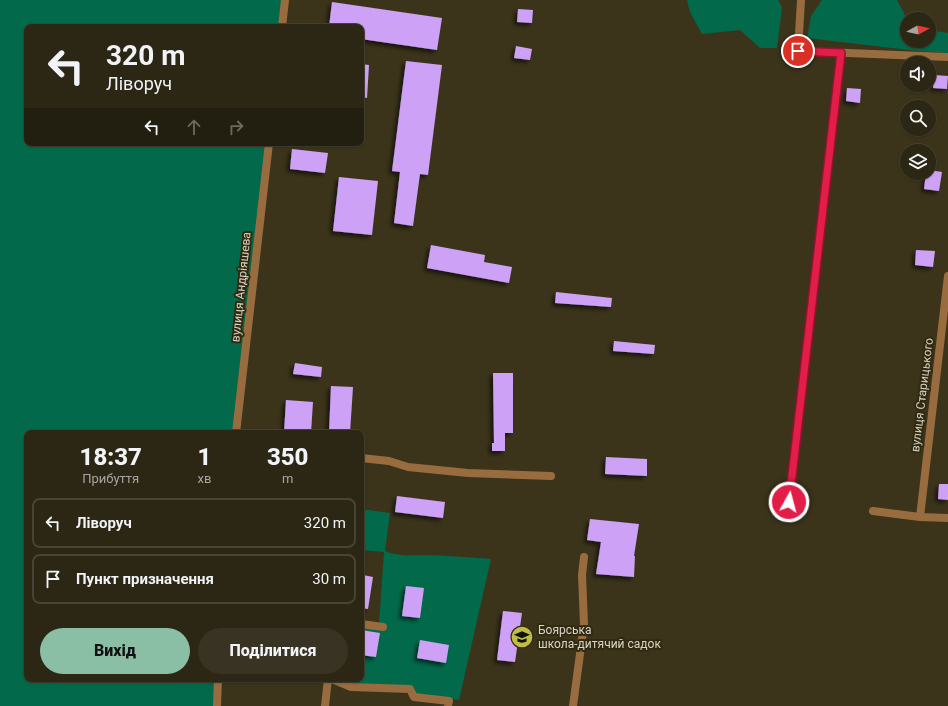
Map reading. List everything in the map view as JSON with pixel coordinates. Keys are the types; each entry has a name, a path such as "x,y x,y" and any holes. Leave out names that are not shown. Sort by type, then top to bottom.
{"street":[{"path":"282,24 285,0"},
{"path":"801,0 798,51 948,57"},
{"path":"789,502 841,53"},
{"name":"вулиця Андріяшева","path":"236,430 269,146"},
{"name":"вулиця Старицького","path":"920,517 948,276"},
{"path":"364,458 388,461 408,467 468,473 551,476"},
{"path":"873,511 920,517 948,518"},
{"path":"573,706 584,624 582,575 584,557"},
{"path":"364,624 383,627"},
{"path":"217,706 218,682"},
{"path":"325,706 328,682"},
{"path":"339,682 351,687 410,688 414,697 449,701 448,706"}],"green space":[{"path":"0,0 284,0 281,24 24,24 24,146 269,146 236,430 24,430 24,682 218,682 217,706 0,706"},
{"path":"687,0 778,0 782,7 777,48 760,48 740,30 702,34 690,12"},
{"path":"822,0 897,0 903,12 900,12 900,48 936,48 936,31 948,33 948,53 917,51 807,38 811,16"},
{"path":"364,509 390,513 385,551 390,553 401,555 491,559 459,700 415,694 409,689 351,687 339,682 364,682 364,624 379,624 384,552 364,550"}],"building":[{"path":"332,2 442,18 437,50 364,39 364,24 329,24"},
{"path":"518,9 533,10 532,23 517,22"},
{"path":"516,46 532,49 530,60 514,58"},
{"path":"406,61 442,65 428,175 420,174 413,226 394,223 400,172 392,171"},
{"path":"364,64 369,65 367,98 364,98"},
{"path":"936,75 948,76 947,89 936,88"},
{"path":"847,88 861,89 860,103 846,101"},
{"path":"292,149 328,153 325,173 290,169"},
{"path":"936,171 942,172 939,191 924,189 925,180 936,180"},
{"path":"339,177 378,181 372,235 333,231"},
{"path":"431,245 485,255 484,262 512,267 509,283 427,268"},
{"path":"916,250 935,251 933,267 915,265"},
{"path":"556,292 612,298 611,307 555,303"},
{"path":"614,341 655,345 654,354 613,351"},
{"path":"295,363 322,367 321,377 293,374"},
{"path":"493,373 513,373 513,433 505,433 505,451 492,451 492,443 494,443"},
{"path":"331,386 353,387 350,430 329,430"},
{"path":"286,400 313,402 311,430 284,430"},
{"path":"606,457 647,459 647,476 605,474"},
{"path":"939,484 948,484 948,500 938,499"},
{"path":"397,496 445,502 443,518 395,512"},
{"path":"590,519 639,524 634,556 634,577 596,574 601,542 587,540"},
{"path":"364,575 373,577 368,609 364,608"},
{"path":"406,586 424,588 420,618 402,616"},
{"path":"503,611 522,613 515,662 497,660"},
{"path":"364,630 380,633 376,657 364,655"},
{"path":"420,640 449,645 446,663 417,658"}],"place":[{"name":"Боярська школа-дитячий садок","path":"522,637"}],"route":[{"path":"789,502 841,53 798,51"}]}
